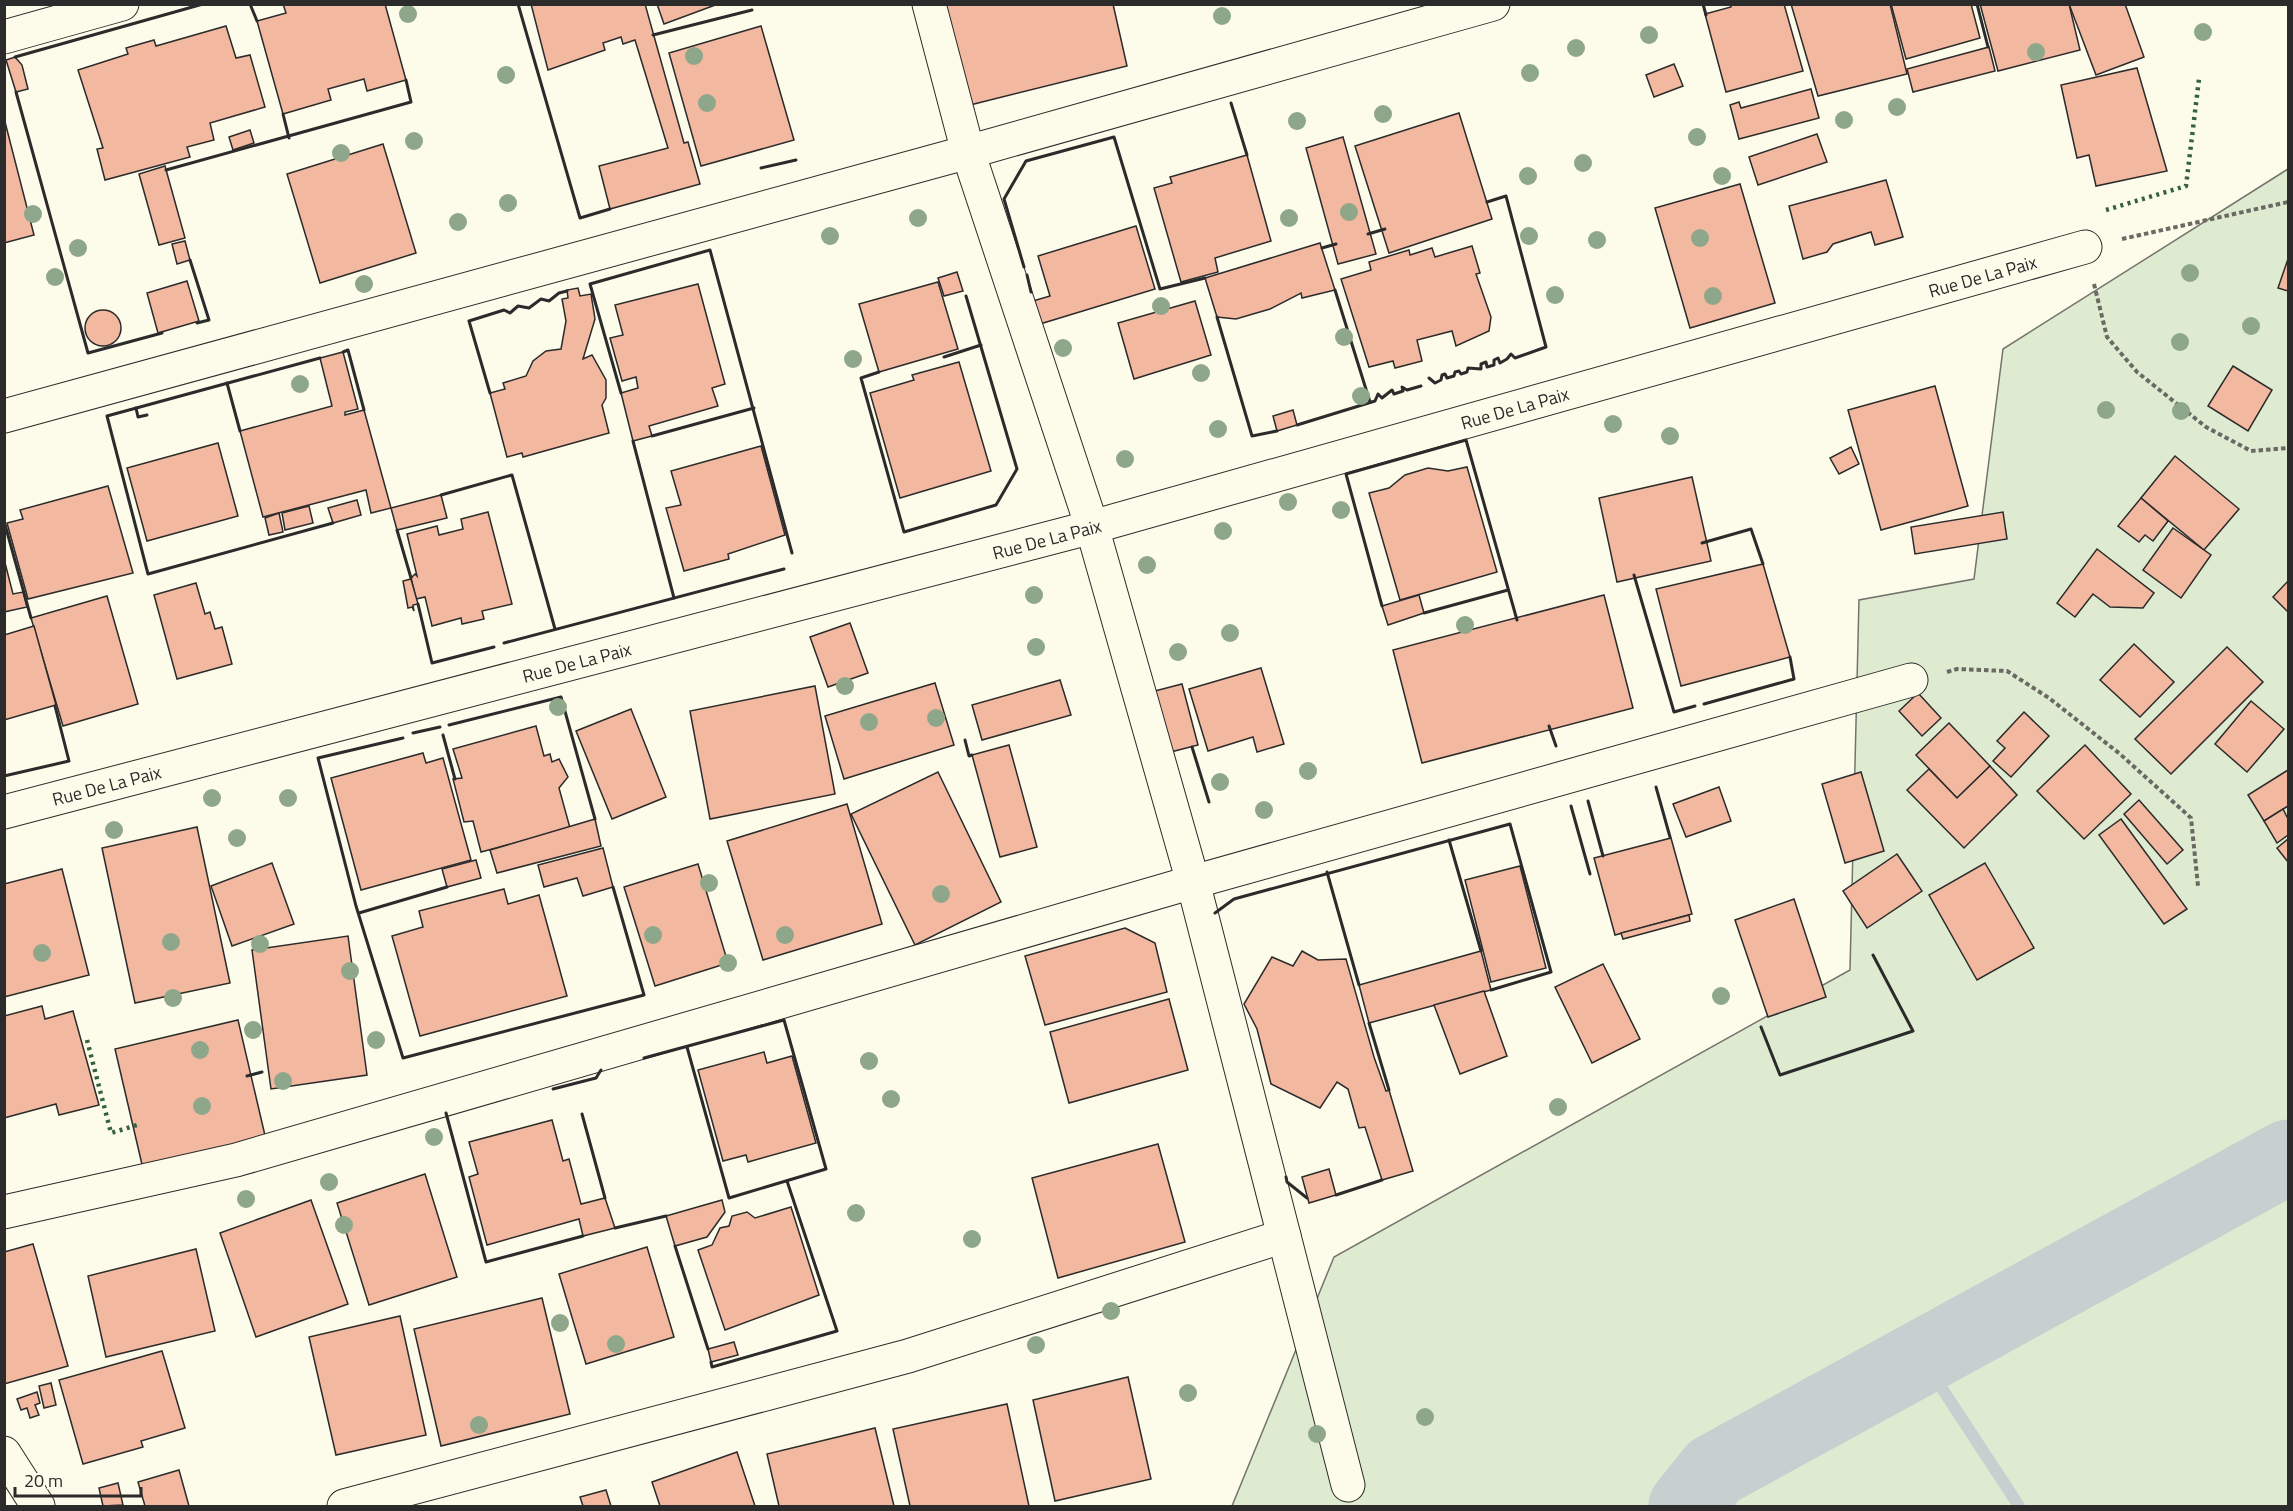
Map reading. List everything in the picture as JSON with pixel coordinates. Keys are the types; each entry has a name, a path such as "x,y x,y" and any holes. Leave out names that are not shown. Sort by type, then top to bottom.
{"street":[{"path":"4,37 122,4"},
{"path":"929,4 968,152 1092,527 1193,882 1348,1485"},
{"path":"4,416 968,152 1493,4"},
{"name":"Rue De La Paix","path":"4,812 1092,527 2085,247"},
{"path":"4,1212 236,1160 1193,882 1911,680"},
{"path":"344,1506 908,1356 1284,1236"},
{"path":"4,1453 38,1506"}],"path":[{"path":"2289,202 2085,247 2107,337 2137,372 2206,427 2251,451 2289,447"},
{"path":"1911,680 1957,669 2007,671 2049,698 2120,754 2191,818 2198,886"}],"green space":[{"path":"2288,169 2288,1506 1232,1506 1334,1257 1850,970 1859,600 1974,579 2003,349"}],"building":[{"path":"283,4 385,4 406,80 367,91 364,79 328,89 331,100 283,114 257,21 286,13"},
{"path":"531,4 645,4 684,143 688,142 700,184 610,209 599,166 668,148 635,40 623,44 621,37 603,43 605,50 548,70"},
{"path":"657,4 718,4 664,24"},
{"path":"933,4 1113,4 1127,66 958,108"},
{"path":"1731,4 1784,4 1803,71 1726,92 1705,14 1731,7"},
{"path":"1791,4 1890,4 1907,74 1818,96"},
{"path":"1891,4 1971,4 1980,38 1906,59"},
{"path":"1980,4 2069,4 2080,50 1998,71"},
{"path":"2069,4 2125,4 2144,57 2096,75"},
{"path":"226,26 236,58 250,55 265,107 210,123 214,140 187,147 190,157 105,180 97,149 103,148 78,70 128,54 126,48 154,40 156,46"},
{"path":"761,26 794,140 701,166 669,53"},
{"path":"1989,47 1995,71 1913,92 1907,69"},
{"path":"15,57 22,65 28,89 16,92 6,60"},
{"path":"1674,64 1683,86 1654,97 1646,75"},
{"path":"2137,68 2167,171 2096,186 2089,155 2077,158 2061,85"},
{"path":"1811,89 1819,118 1739,139 1730,105 1739,102 1741,108"},
{"path":"1459,113 1492,219 1389,253 1355,146"},
{"path":"4,118 34,235 4,243"},
{"path":"250,130 254,143 233,150 229,137"},
{"path":"1817,134 1827,162 1758,185 1749,157"},
{"path":"1343,137 1376,254 1338,264 1306,148"},
{"path":"383,144 416,253 320,283 287,174"},
{"path":"1247,155 1271,241 1215,258 1218,272 1181,282 1154,188 1172,183 1170,177"},
{"path":"165,166 185,238 159,245 139,174"},
{"path":"1886,180 1903,237 1875,245 1871,232 1833,244 1827,252 1803,259 1789,206"},
{"path":"1740,184 1775,303 1690,328 1655,208"},
{"path":"1136,226 1155,289 1040,324 1033,301 1050,296 1038,256"},
{"path":"185,241 190,260 177,264 172,244"},
{"path":"1320,243 1335,290 1302,298 1301,293 1270,309 1236,319 1217,317 1205,278"},
{"path":"1472,246 1480,273 1476,274 1491,317 1489,331 1456,346 1452,331 1417,340 1422,361 1395,368 1393,361 1369,367 1341,279 1371,270 1369,262 1409,250 1410,255 1432,248 1435,257"},
{"path":"2288,259 2288,291 2278,288"},
{"path":"957,272 963,291 944,296 938,278"},
{"path":"187,281 199,321 158,333 147,293"},
{"path":"938,282 958,349 879,372 859,304"},
{"path":"698,284 725,384 712,388 718,406 649,426 652,436 633,441 621,393 638,388 636,377 622,381 610,338 623,335 615,305"},
{"path":"578,288 580,296 591,294 595,319 583,359 592,355 606,380 606,398 602,405 609,433 523,457 522,453 507,457 490,393 505,389 503,383 526,376 533,361 546,351 561,349 566,321 562,299 568,298 567,290"},
{"path":"1195,301 1211,355 1134,379 1118,323"},
{"path":"103,310 116,315 121,328 116,341 103,346 90,341 85,328 90,315"},
{"path":"343,352 358,409 345,412 345,415 364,410 391,508 371,513 366,490 263,517 240,431 332,406 320,358"},
{"path":"959,362 991,471 900,498 870,393 914,380 912,375"},
{"path":"2233,366 2272,390 2248,431 2208,406"},
{"path":"1935,386 1968,506 1881,530 1848,410"},
{"path":"1293,410 1297,425 1277,431 1273,416"},
{"path":"218,443 238,516 147,541 127,468"},
{"path":"761,446 785,535 728,554 729,559 684,571 666,508 681,505 671,471"},
{"path":"1851,447 1859,464 1839,474 1830,458"},
{"path":"2175,456 2239,509 2204,550 2141,498"},
{"path":"1467,467 1497,572 1400,600 1369,493 1389,488 1405,475 1428,468 1448,471"},
{"path":"1692,477 1711,561 1617,582 1599,498"},
{"path":"108,486 133,573 28,599 7,523 23,519 20,510"},
{"path":"441,495 447,518 397,530 391,508"},
{"path":"2141,498 2168,521 2153,541 2145,535 2139,542 2118,526"},
{"path":"357,500 361,515 333,523 328,508"},
{"path":"309,506 313,523 285,530 282,513"},
{"path":"488,512 512,604 482,611 484,619 462,624 461,618 432,626 425,597 416,599 411,578 415,574 417,576 407,534 437,526 439,535 463,529 461,519"},
{"path":"2003,512 2007,539 1915,554 1911,527"},
{"path":"279,513 283,532 269,535 265,518"},
{"path":"2173,528 2211,555 2181,598 2143,570"},
{"path":"2097,549 2154,593 2143,608 2110,607 2093,594 2075,617 2057,603"},
{"path":"4,559 13,594 23,592 27,607 4,612"},
{"path":"1763,564 1790,657 1681,686 1656,589"},
{"path":"411,579 418,604 413,605 414,611 412,607 408,608 403,581"},
{"path":"2288,581 2288,612 2273,597"},
{"path":"196,583 205,614 210,612 215,629 222,627 232,664 177,679 154,595"},
{"path":"1419,595 1424,613 1388,625 1382,606"},
{"path":"1604,595 1633,708 1422,763 1393,650"},
{"path":"107,596 138,704 63,726 31,618"},
{"path":"850,623 868,673 828,687 810,637"},
{"path":"34,626 56,705 4,720 4,635"},
{"path":"2134,644 2174,682 2140,717 2100,680"},
{"path":"2227,647 2263,682 2171,774 2135,739"},
{"path":"1261,668 1284,744 1257,752 1253,737 1208,751 1189,689"},
{"path":"1060,680 1071,715 982,740 972,705"},
{"path":"935,683 954,745 844,779 825,716"},
{"path":"1182,684 1198,745 1163,754 1147,693"},
{"path":"815,686 835,794 710,819 690,711"},
{"path":"1918,693 1941,718 1922,736 1899,711"},
{"path":"2251,701 2284,729 2247,772 2215,744"},
{"path":"631,709 666,797 612,819 576,731"},
{"path":"2024,712 2049,736 2011,777 1993,761 2005,748 1997,741"},
{"path":"1949,723 1990,766 1957,798 1916,755"},
{"path":"536,726 544,756 550,754 552,762 559,759 568,777 559,788 570,828 481,852 473,821 464,822 453,779 462,778 453,749"},
{"path":"1009,745 1037,847 1000,857 972,755"},
{"path":"2085,745 2131,794 2084,839 2037,791"},
{"path":"423,753 426,763 443,758 471,860 361,890 331,778"},
{"path":"1990,766 2017,795 1964,848 1907,790 1929,769 1957,798"},
{"path":"2288,770 2288,806 2264,821 2248,795"},
{"path":"938,772 1001,902 915,945 851,814"},
{"path":"1861,772 1884,851 1845,863 1822,784"},
{"path":"1719,787 1731,821 1686,837 1673,804"},
{"path":"2139,800 2183,850 2167,864 2124,814"},
{"path":"847,804 882,924 763,960 727,841"},
{"path":"2283,809 2288,819 2288,835 2277,843 2264,821"},
{"path":"595,819 601,846 497,873 490,850"},
{"path":"2121,819 2187,909 2164,924 2099,835"},
{"path":"197,827 230,983 135,1003 102,848"},
{"path":"1671,838 1692,914 1615,935 1594,858"},
{"path":"2288,839 2288,862 2277,848"},
{"path":"603,848 613,887 583,896 577,878 544,887 538,865"},
{"path":"1897,854 1922,891 1867,928 1843,891"},
{"path":"476,860 481,878 447,887 442,869"},
{"path":"272,863 294,924 232,946 211,886"},
{"path":"1985,863 2034,948 1977,980 1929,895"},
{"path":"698,864 728,963 655,986 624,887"},
{"path":"1520,866 1546,968 1491,982 1465,880"},
{"path":"62,869 89,975 4,997 4,884"},
{"path":"504,889 508,904 539,895 567,996 420,1036 392,936 423,927 419,911"},
{"path":"1794,899 1826,997 1768,1017 1735,920"},
{"path":"1689,915 1690,921 1623,939 1621,933"},
{"path":"1125,928 1155,943 1167,992 1045,1025 1025,956"},
{"path":"348,936 367,1075 271,1089 252,950"},
{"path":"1302,951 1318,960 1346,959 1374,1057 1386,1091 1389,1090 1413,1171 1382,1180 1365,1127 1359,1128 1348,1089 1337,1082 1320,1108 1271,1084 1257,1029 1244,1004 1272,957 1293,966"},
{"path":"1481,951 1491,990 1369,1023 1359,985"},
{"path":"1603,964 1640,1039 1592,1063 1555,987"},
{"path":"1484,991 1507,1056 1460,1074 1434,1005"},
{"path":"1169,999 1188,1070 1069,1103 1050,1032"},
{"path":"42,1006 45,1019 73,1011 99,1105 59,1115 56,1104 4,1118 4,1016"},
{"path":"238,1020 267,1144 144,1173 115,1049"},
{"path":"764,1052 767,1063 792,1056 816,1143 748,1162 746,1155 723,1161 698,1070"},
{"path":"552,1120 563,1161 569,1159 581,1204 605,1198 615,1228 583,1236 579,1219 487,1245 469,1177 478,1174 469,1142"},
{"path":"1158,1144 1185,1242 1058,1278 1032,1178"},
{"path":"1329,1169 1336,1195 1309,1203 1302,1177"},
{"path":"425,1174 457,1277 369,1305 337,1203"},
{"path":"311,1200 348,1304 256,1337 220,1233"},
{"path":"722,1200 725,1212 707,1237 675,1246 666,1216"},
{"path":"791,1207 819,1295 725,1330 698,1250 712,1245 720,1228 729,1226 732,1216 747,1212 755,1218"},
{"path":"33,1244 68,1366 4,1384 4,1252"},
{"path":"647,1247 674,1337 586,1364 559,1274"},
{"path":"196,1249 215,1331 106,1357 88,1276"},
{"path":"542,1298 570,1414 441,1446 414,1329"},
{"path":"400,1316 426,1435 336,1455 309,1337"},
{"path":"734,1342 738,1355 711,1362 708,1349"},
{"path":"162,1351 185,1428 141,1441 143,1447 83,1464 59,1380"},
{"path":"1128,1377 1151,1479 1055,1501 1033,1400"},
{"path":"51,1383 56,1405 44,1408 39,1386"},
{"path":"37,1392 40,1403 35,1405 39,1415 30,1418 27,1408 21,1410 17,1399"},
{"path":"1007,1404 1029,1506 910,1506 893,1429"},
{"path":"875,1428 894,1506 779,1506 767,1454"},
{"path":"737,1452 755,1506 660,1506 652,1482"},
{"path":"179,1470 189,1506 145,1506 138,1482"},
{"path":"118,1483 123,1505 103,1506 99,1488"},
{"path":"606,1490 611,1506 583,1506 580,1497"}],"waterway":[{"path":"1686,1506 1714,1471 2288,1157"},
{"path":"1922,1358 2019,1506"}],"hedge":[{"path":"2106,210 2186,186 2199,79"},
{"path":"87,1040 111,1133 137,1125"}],"wall":[{"path":"15,57 203,4"},
{"path":"250,4 257,21"},
{"path":"518,4 580,218 610,209"},
{"path":"1703,4 1706,15"},
{"path":"1977,4 1988,47"},
{"path":"653,35 752,10"},
{"path":"166,170 411,102 406,80"},
{"path":"16,92 88,353 162,333"},
{"path":"1231,103 1247,155"},
{"path":"283,114 289,138"},
{"path":"1024,267 1004,199 1026,161 1114,137 1160,289 1205,278"},
{"path":"761,168 796,160"},
{"path":"1429,378 1435,383 1445,374 1447,378 1454,376 1455,372 1459,371 1461,374 1467,372 1468,368 1481,369 1481,364 1486,362 1487,367 1494,365 1494,360 1498,358 1500,363 1511,354 1515,358 1546,347 1506,196 1487,202"},
{"path":"1368,234 1385,229"},
{"path":"1322,248 1336,244"},
{"path":"621,393 590,284 710,250 792,553"},
{"path":"190,260 209,320 197,323"},
{"path":"1027,275 1031,292"},
{"path":"1335,290 1370,402"},
{"path":"490,393 469,321 504,310 510,313 518,306 529,308 541,299 549,301 559,293 567,291"},
{"path":"879,372 861,378 904,532 996,505 1017,469 966,296"},
{"path":"1217,317 1252,436 1277,431"},
{"path":"944,357 981,345"},
{"path":"343,352 348,350 364,410"},
{"path":"320,358 107,416 148,574 333,523"},
{"path":"227,383 240,431"},
{"path":"1297,425 1375,401 1378,394 1382,398 1392,390 1394,394 1403,391 1402,387 1407,390 1421,386"},
{"path":"136,408 138,417 147,415"},
{"path":"652,436 754,408"},
{"path":"1382,606 1346,474 1466,440 1517,620"},
{"path":"633,441 674,598"},
{"path":"441,495 512,475 555,629"},
{"path":"4,521 31,618"},
{"path":"1702,543 1751,529 1763,564"},
{"path":"397,530 411,578"},
{"path":"504,643 784,569"},
{"path":"1634,575 1674,712 1695,706"},
{"path":"1424,613 1508,590"},
{"path":"418,604 432,663 494,647"},
{"path":"1704,704 1794,679 1790,657"},
{"path":"449,725 561,697 595,819"},
{"path":"4,776 69,761 55,706"},
{"path":"1549,726 1556,746"},
{"path":"413,733 440,727"},
{"path":"443,735 455,779"},
{"path":"403,738 318,758 356,906 403,1058 644,995 613,887"},
{"path":"965,740 969,756 972,755"},
{"path":"1192,747 1209,802"},
{"path":"1656,787 1670,837"},
{"path":"1588,801 1603,856"},
{"path":"1571,806 1590,874"},
{"path":"1215,913 1234,899 1510,824 1551,972 1491,990"},
{"path":"1449,840 1481,951"},
{"path":"1327,872 1359,985"},
{"path":"359,913 447,887"},
{"path":"1761,1027 1780,1075 1913,1031 1873,955"},
{"path":"644,1058 784,1020 826,1169 729,1198 687,1047"},
{"path":"1369,1023 1389,1090"},
{"path":"553,1089 596,1078 601,1070"},
{"path":"247,1076 262,1072"},
{"path":"446,1113 486,1262 583,1236"},
{"path":"582,1114 605,1198"},
{"path":"1286,1177 1287,1182 1307,1198"},
{"path":"1336,1195 1382,1180"},
{"path":"711,1362 712,1367 837,1331 787,1181"},
{"path":"615,1228 666,1216"},
{"path":"675,1246 708,1349"}]}
